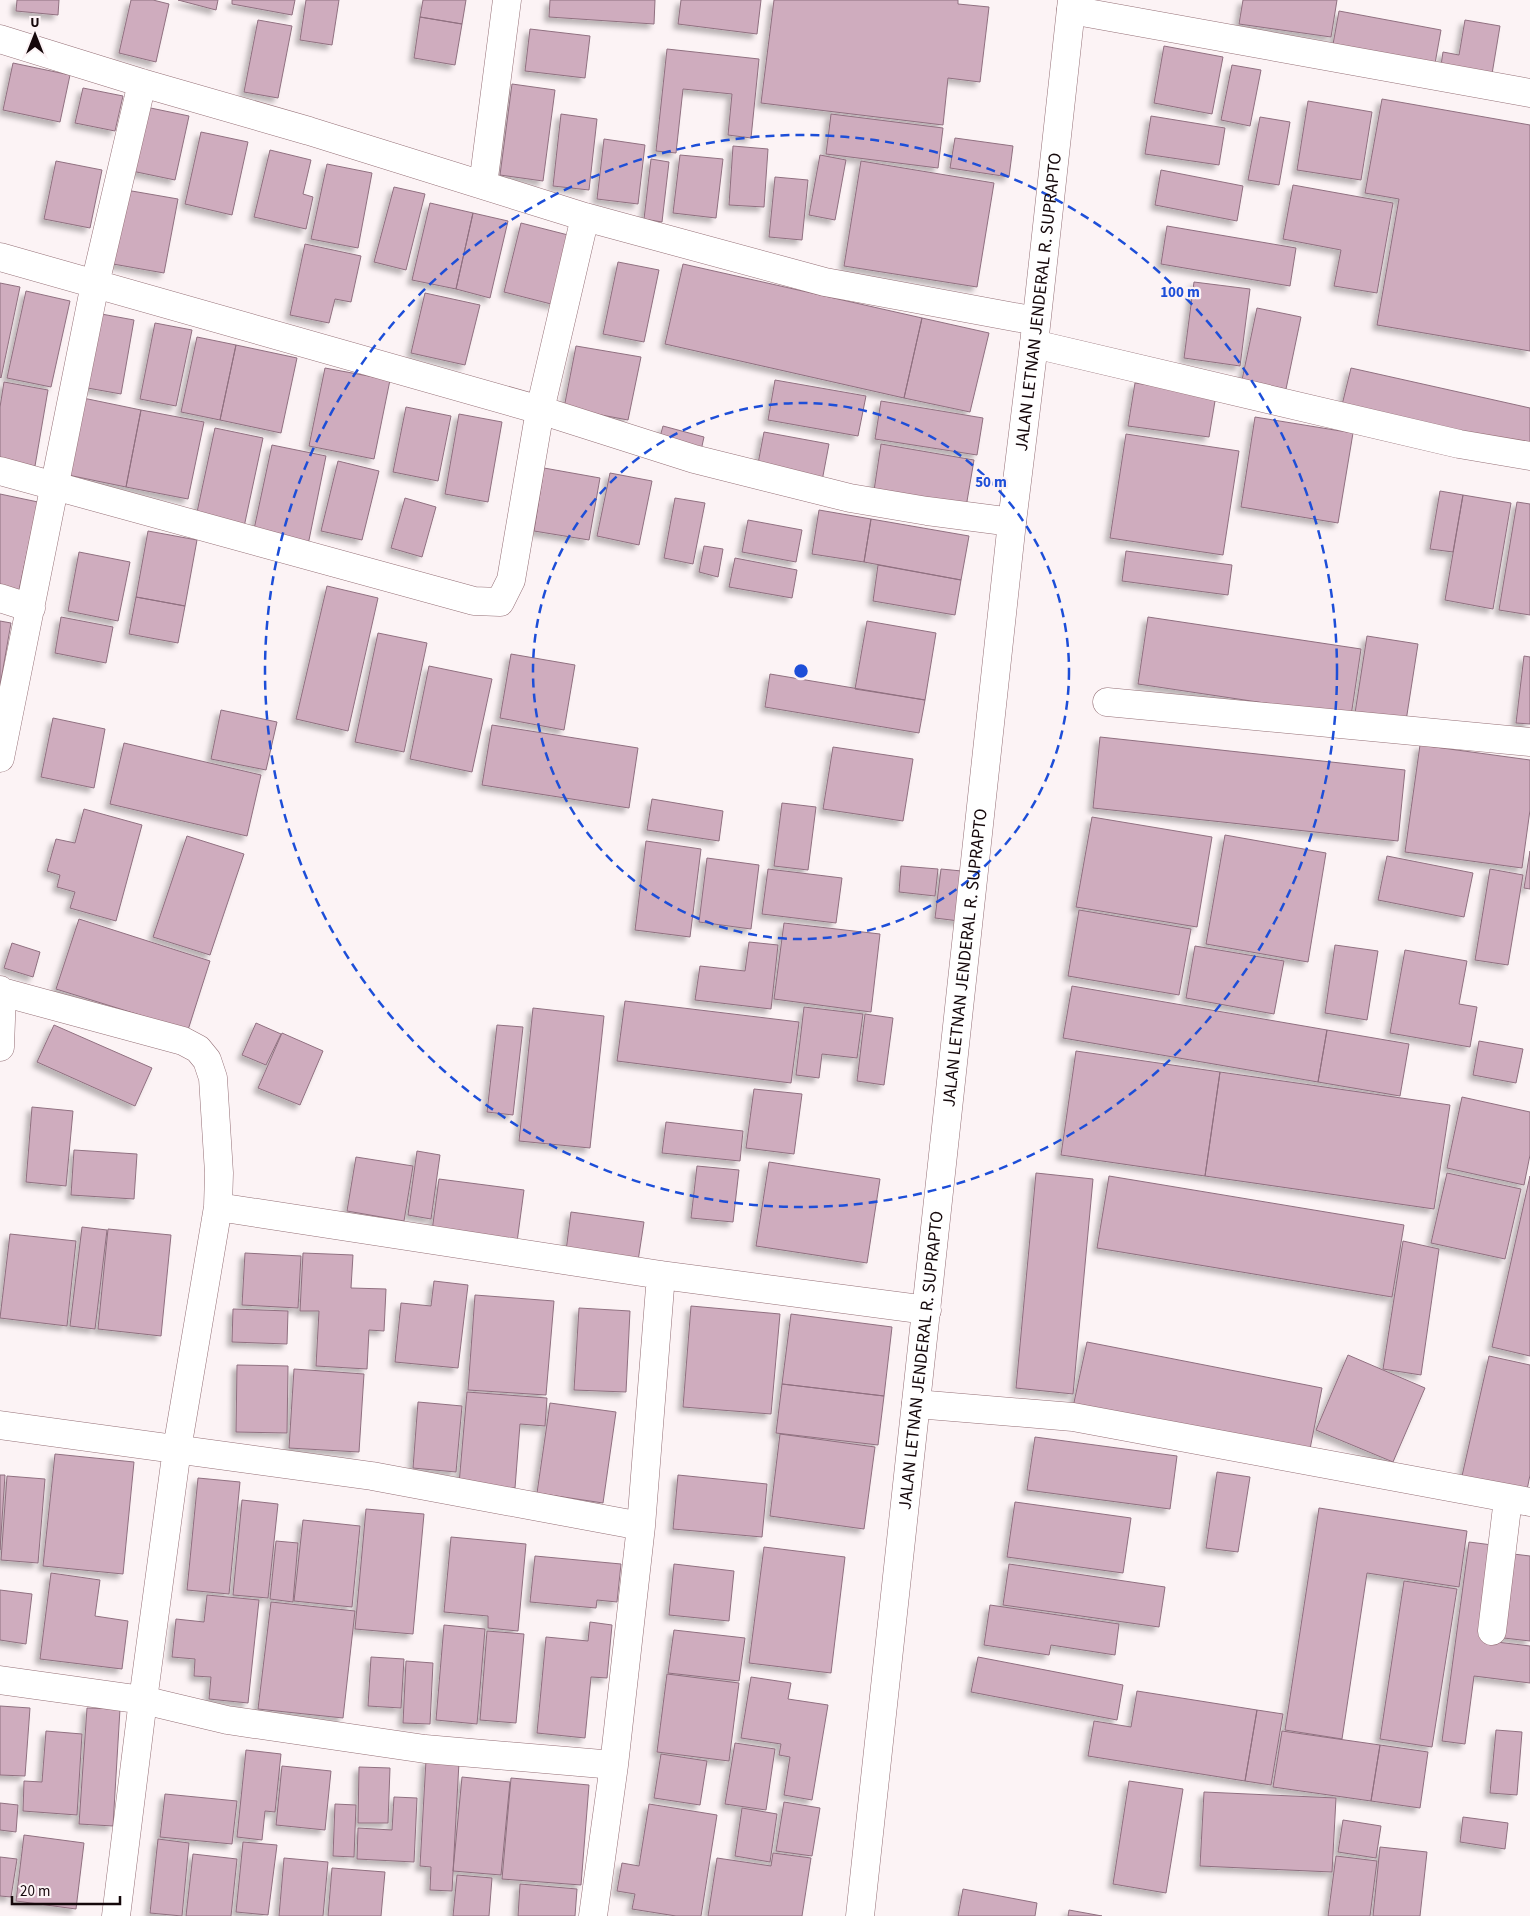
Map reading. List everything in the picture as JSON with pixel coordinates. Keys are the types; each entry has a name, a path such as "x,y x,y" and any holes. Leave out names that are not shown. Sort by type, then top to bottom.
{"street":[{"path":"483,185 507,0"},
{"path":"1071,5 1530,93"},
{"name":"JALAN LETNAN JENDERAL R. SUPRAPTO","path":"860,1916 1012,522 1071,5"},
{"path":"0,39 142,83 309,131 585,217 825,282 1035,333 1459,444 1530,456"},
{"path":"0,758 95,284 142,83"},
{"path":"0,471 465,598 500,602 512,580 540,410 585,217"},
{"path":"0,256 540,410 694,459 850,498 927,511 1012,522"},
{"path":"0,598 31,608"},
{"path":"1107,702 1530,742"},
{"path":"0,1047 1,991 183,1040 198,1049 207,1060 213,1078 218,1207 177,1449 116,1916"},
{"path":"218,1207 661,1275 927,1310"},
{"path":"593,1916 614,1765 640,1526 661,1275"},
{"path":"916,1404 1073,1417 1519,1500 1492,1631"},
{"path":"0,1425 372,1476 640,1526"},
{"path":"0,1680 143,1700 227,1720 425,1749 614,1765"}],"building":[{"path":"17,0 59,0 58,15 16,11"},
{"path":"131,0 153,0 169,4 156,62 119,53"},
{"path":"178,0 218,0 216,10"},
{"path":"232,0 295,0 292,15 232,4"},
{"path":"306,0 339,0 332,45 300,40"},
{"path":"423,0 466,0 462,24 420,17"},
{"path":"550,0 655,0 654,24 549,17"},
{"path":"681,0 761,0 757,34 678,24"},
{"path":"774,0 958,0 958,4 989,7 980,82 948,78 943,125 761,103"},
{"path":"1243,0 1337,0 1331,37 1239,24"},
{"path":"1339,11 1441,30 1434,69 1332,50"},
{"path":"420,17 462,24 455,65 414,58"},
{"path":"258,20 292,26 278,98 244,92"},
{"path":"1465,20 1500,26 1491,80 1440,72 1443,52 1459,55"},
{"path":"530,29 590,36 585,78 525,71"},
{"path":"1164,46 1223,57 1212,114 1154,103"},
{"path":"667,49 759,59 751,138 728,135 732,94 683,89 676,153 656,151"},
{"path":"13,63 70,75 60,122 3,110"},
{"path":"1232,65 1261,70 1250,126 1221,120"},
{"path":"512,84 555,90 543,181 500,175"},
{"path":"83,88 123,96 115,131 75,123"},
{"path":"1382,99 1530,125 1530,351 1377,325 1399,199 1365,193"},
{"path":"1308,101 1372,112 1361,180 1297,170"},
{"path":"141,106 189,116 175,180 127,170"},
{"path":"561,114 597,119 589,190 553,186"},
{"path":"831,114 943,128 938,168 826,154"},
{"path":"1151,116 1225,128 1219,165 1145,154"},
{"path":"1260,117 1290,122 1279,185 1248,180"},
{"path":"201,132 248,142 232,215 185,204"},
{"path":"955,138 1013,146 1009,177 950,168"},
{"path":"604,139 645,145 638,204 597,199"},
{"path":"733,146 768,149 764,207 729,205"},
{"path":"270,150 311,160 303,194 313,197 306,229 254,217"},
{"path":"680,155 723,159 716,218 673,213"},
{"path":"820,155 846,160 835,220 809,215"},
{"path":"651,159 669,162 662,222 644,219"},
{"path":"56,161 102,170 90,228 44,219"},
{"path":"861,161 994,183 977,287 844,266"},
{"path":"327,164 372,173 358,248 311,239"},
{"path":"1161,170 1243,186 1237,221 1155,205"},
{"path":"775,177 808,180 802,240 769,237"},
{"path":"1293,185 1393,203 1377,293 1334,286 1341,250 1283,239"},
{"path":"394,187 425,194 406,270 374,262"},
{"path":"126,190 178,199 164,273 113,264"},
{"path":"430,203 473,213 456,289 412,280"},
{"path":"473,213 508,221 490,298 456,289"},
{"path":"521,223 572,236 555,305 504,292"},
{"path":"1167,226 1296,248 1290,286 1161,264"},
{"path":"305,244 361,256 351,302 335,299 329,323 290,315"},
{"path":"618,262 659,270 644,342 603,334"},
{"path":"683,264 922,318 904,398 665,344"},
{"path":"1194,282 1250,289 1240,366 1184,358"},
{"path":"0,283 20,287 1,378 0,377"},
{"path":"26,291 70,301 51,387 7,378"},
{"path":"425,293 480,305 465,365 411,353"},
{"path":"1257,308 1301,317 1286,389 1242,380"},
{"path":"96,313 134,320 121,394 82,387"},
{"path":"922,318 989,333 970,412 904,398"},
{"path":"155,323 192,330 176,406 140,399"},
{"path":"197,337 236,345 220,420 181,412"},
{"path":"236,345 297,358 281,433 220,420"},
{"path":"576,346 641,357 628,420 564,408"},
{"path":"325,368 390,380 374,459 309,446"},
{"path":"1351,368 1530,408 1530,447 1342,405"},
{"path":"775,380 866,396 858,436 768,420"},
{"path":"4,382 48,390 35,466 0,460 0,407"},
{"path":"1135,383 1216,395 1209,437 1128,426"},
{"path":"83,398 141,410 126,487 68,475"},
{"path":"881,401 983,418 977,455 875,439"},
{"path":"406,407 451,416 438,481 393,472"},
{"path":"141,410 204,422 188,499 126,487"},
{"path":"459,414 502,422 488,502 445,494"},
{"path":"1255,417 1353,433 1338,523 1241,507"},
{"path":"663,426 704,437 700,455 658,444"},
{"path":"215,428 263,438 244,527 196,517"},
{"path":"764,432 829,444 822,481 757,469"},
{"path":"1126,434 1239,451 1223,555 1110,538"},
{"path":"881,444 974,460 965,513 873,497"},
{"path":"272,445 326,456 308,545 253,534"},
{"path":"338,461 379,471 362,540 321,531"},
{"path":"544,468 600,478 589,540 534,531"},
{"path":"610,473 652,481 639,545 597,536"},
{"path":"1440,491 1463,495 1453,552 1430,549"},
{"path":"0,494 38,502 19,590 0,586"},
{"path":"1463,495 1511,503 1493,609 1445,600"},
{"path":"405,498 436,507 422,557 391,548"},
{"path":"675,498 705,503 693,564 664,558"},
{"path":"1517,502 1530,504 1530,615 1499,610"},
{"path":"819,510 871,519 864,562 812,554"},
{"path":"871,519 969,536 961,580 864,562"},
{"path":"748,520 802,530 796,562 742,552"},
{"path":"148,531 197,540 185,606 136,597"},
{"path":"704,546 723,549 718,577 699,572"},
{"path":"1126,551 1232,565 1228,595 1122,581"},
{"path":"79,552 130,562 118,621 68,611"},
{"path":"735,558 797,570 792,598 729,587"},
{"path":"878,565 961,580 955,615 873,601"},
{"path":"327,586 378,598 348,731 296,719"},
{"path":"136,597 185,606 178,643 129,634"},
{"path":"61,617 113,627 106,663 55,653"},
{"path":"1148,617 1361,649 1351,716 1138,684"},
{"path":"0,621 11,623 0,686"},
{"path":"867,621 936,633 925,700 855,689"},
{"path":"378,633 427,643 404,752 355,742"},
{"path":"1367,636 1418,644 1406,721 1355,713"},
{"path":"511,654 575,665 564,730 500,718"},
{"path":"1524,656 1530,657 1530,724 1516,723"},
{"path":"429,666 492,679 472,772 410,759"},
{"path":"770,674 925,700 919,733 765,707"},
{"path":"221,710 277,722 266,770 211,759"},
{"path":"53,718 105,729 94,788 41,777"},
{"path":"492,725 638,748 629,808 482,785"},
{"path":"1100,737 1405,770 1398,841 1093,808"},
{"path":"124,743 261,775 247,836 110,804"},
{"path":"1420,745 1530,760 1530,810 1522,868 1405,852"},
{"path":"833,747 913,759 903,821 823,809"},
{"path":"652,799 723,811 719,841 647,830"},
{"path":"782,803 816,807 808,870 774,866"},
{"path":"84,809 142,825 116,921 70,908 75,892 57,887 60,875 47,871 56,839 75,843"},
{"path":"1092,817 1212,837 1197,927 1076,907"},
{"path":"1225,835 1326,853 1308,962 1206,944"},
{"path":"187,836 244,854 210,955 153,937"},
{"path":"646,841 701,849 690,937 635,930"},
{"path":"1530,851 1530,889 1524,888"},
{"path":"1387,856 1473,873 1464,917 1378,900"},
{"path":"707,858 759,865 751,929 699,922"},
{"path":"901,866 938,869 935,896 899,892"},
{"path":"768,869 842,878 836,923 762,914"},
{"path":"941,869 972,872 967,922 935,918"},
{"path":"1490,869 1523,875 1508,965 1475,960"},
{"path":"1079,910 1191,929 1179,995 1068,976"},
{"path":"79,919 210,961 188,1030 56,989"},
{"path":"784,923 880,934 871,1012 774,999"},
{"path":"749,942 778,945 771,1009 695,1000 700,966 745,971"},
{"path":"12,943 40,952 33,977 4,968"},
{"path":"1335,945 1378,951 1367,1020 1325,1013"},
{"path":"1195,946 1284,961 1274,1014 1186,998"},
{"path":"1405,950 1467,961 1459,1004 1477,1007 1470,1047 1390,1033"},
{"path":"1072,986 1327,1030 1318,1082 1063,1038"},
{"path":"625,1001 799,1022 791,1083 617,1061"},
{"path":"804,1007 863,1014 857,1058 822,1054 819,1078 796,1075"},
{"path":"533,1008 604,1016 590,1148 519,1141"},
{"path":"865,1014 893,1018 884,1085 857,1081"},
{"path":"256,1023 281,1034 266,1065 242,1055"},
{"path":"54,1025 152,1068 135,1106 37,1062"},
{"path":"497,1025 523,1027 513,1115 487,1112"},
{"path":"1327,1030 1409,1044 1400,1096 1318,1082"},
{"path":"282,1033 323,1051 300,1105 258,1088"},
{"path":"1479,1041 1523,1049 1516,1083 1473,1075"},
{"path":"1076,1051 1220,1072 1205,1176 1061,1155"},
{"path":"1220,1072 1450,1105 1434,1209 1205,1176"},
{"path":"754,1089 802,1094 794,1154 746,1148"},
{"path":"1462,1097 1530,1112 1530,1155 1524,1185 1447,1168"},
{"path":"32,1107 73,1111 66,1186 26,1182"},
{"path":"666,1122 743,1131 740,1161 662,1153"},
{"path":"74,1150 137,1154 134,1199 71,1195"},
{"path":"417,1151 440,1155 431,1219 408,1215"},
{"path":"356,1157 413,1166 404,1221 347,1211"},
{"path":"769,1162 880,1179 867,1263 756,1246"},
{"path":"697,1166 739,1170 733,1222 691,1218"},
{"path":"1036,1173 1093,1179 1073,1394 1016,1388"},
{"path":"1447,1173 1521,1189 1505,1259 1431,1243"},
{"path":"1109,1176 1404,1225 1392,1297 1097,1248"},
{"path":"1530,1176 1530,1356 1492,1347"},
{"path":"439,1179 524,1190 517,1242 432,1231"},
{"path":"571,1212 644,1222 638,1261 566,1251"},
{"path":"82,1227 107,1230 95,1329 70,1326"},
{"path":"108,1229 171,1235 161,1336 98,1329"},
{"path":"10,1234 76,1241 67,1326 0,1318"},
{"path":"1403,1241 1439,1249 1421,1375 1383,1369"},
{"path":"245,1253 301,1256 298,1308 242,1305"},
{"path":"303,1253 353,1255 351,1288 386,1289 384,1331 369,1330 367,1369 316,1366 319,1311 300,1311"},
{"path":"434,1281 468,1285 458,1368 395,1362 401,1303 431,1306"},
{"path":"475,1295 554,1301 546,1395 468,1390"},
{"path":"691,1306 780,1314 771,1414 683,1407"},
{"path":"579,1308 630,1311 626,1392 574,1390"},
{"path":"233,1309 288,1311 287,1344 232,1342"},
{"path":"791,1314 892,1327 884,1396 782,1384"},
{"path":"1087,1342 1322,1388 1309,1454 1073,1407"},
{"path":"1348,1355 1425,1388 1393,1462 1316,1430"},
{"path":"1489,1356 1530,1365 1530,1475 1527,1490 1462,1476"},
{"path":"237,1365 288,1366 287,1433 236,1432"},
{"path":"294,1369 364,1374 359,1452 289,1448"},
{"path":"782,1384 884,1396 878,1445 776,1433"},
{"path":"467,1392 547,1398 545,1426 520,1424 515,1488 459,1484"},
{"path":"418,1402 462,1406 456,1472 413,1468"},
{"path":"550,1403 616,1412 603,1503 537,1493"},
{"path":"780,1434 875,1447 864,1529 770,1516"},
{"path":"1035,1437 1177,1456 1170,1509 1027,1490"},
{"path":"55,1454 134,1462 123,1574 43,1566"},
{"path":"1217,1472 1250,1477 1238,1552 1206,1548"},
{"path":"0,1475 5,1475 0,1550"},
{"path":"678,1475 767,1484 762,1537 673,1529"},
{"path":"7,1476 45,1479 38,1563 1,1560"},
{"path":"198,1478 240,1482 229,1594 187,1590"},
{"path":"242,1500 278,1504 268,1598 233,1595"},
{"path":"1015,1502 1131,1518 1123,1573 1007,1557"},
{"path":"1319,1508 1467,1531 1459,1587 1367,1573 1342,1739 1285,1730"},
{"path":"366,1509 424,1514 413,1634 355,1629"},
{"path":"303,1520 360,1526 352,1607 294,1601"},
{"path":"451,1537 526,1544 518,1631 488,1628 488,1616 444,1612"},
{"path":"276,1541 298,1543 293,1602 270,1599"},
{"path":"1469,1542 1500,1546 1488,1641 1530,1646 1530,1683 1474,1676 1465,1744 1442,1741"},
{"path":"764,1547 845,1557 831,1673 749,1663"},
{"path":"1505,1553 1530,1556 1530,1641 1495,1637"},
{"path":"535,1556 621,1564 617,1602 597,1600 596,1608 530,1602"},
{"path":"674,1564 734,1571 729,1621 669,1615"},
{"path":"1009,1564 1165,1587 1159,1627 1003,1605"},
{"path":"51,1573 100,1580 95,1616 128,1621 122,1669 40,1659"},
{"path":"1404,1581 1457,1589 1432,1747 1380,1739"},
{"path":"0,1590 32,1594 26,1644 0,1640"},
{"path":"207,1595 259,1600 248,1703 209,1699 211,1677 194,1676 195,1659 172,1657 176,1619 204,1622"},
{"path":"271,1602 355,1611 343,1718 258,1709"},
{"path":"990,1605 1119,1624 1115,1655 1051,1645 1049,1655 984,1645"},
{"path":"590,1622 612,1625 607,1678 591,1677 585,1738 537,1733 546,1637 588,1641"},
{"path":"444,1625 485,1629 477,1724 436,1720"},
{"path":"674,1630 745,1638 739,1681 668,1673"},
{"path":"487,1631 524,1634 516,1723 480,1720"},
{"path":"371,1657 404,1659 401,1708 368,1706"},
{"path":"978,1657 1123,1685 1117,1720 971,1692"},
{"path":"406,1661 433,1663 430,1724 403,1723"},
{"path":"667,1674 739,1683 729,1761 657,1752"},
{"path":"751,1677 791,1683 788,1699 828,1705 812,1800 784,1795 790,1757 779,1755 781,1744 741,1738"},
{"path":"1137,1691 1257,1710 1245,1781 1088,1756 1094,1721 1131,1727"},
{"path":"0,1706 30,1708 25,1776 0,1775"},
{"path":"87,1708 120,1709 113,1826 79,1824"},
{"path":"1257,1710 1283,1714 1271,1785 1245,1781"},
{"path":"1496,1730 1522,1732 1517,1795 1490,1793"},
{"path":"46,1731 82,1734 77,1815 23,1811 24,1781 42,1782"},
{"path":"1282,1731 1380,1745 1371,1801 1273,1787"},
{"path":"735,1743 775,1749 766,1810 725,1804"},
{"path":"1380,1745 1428,1752 1420,1808 1371,1801"},
{"path":"246,1750 281,1754 275,1812 265,1811 262,1840 237,1837"},
{"path":"661,1754 707,1761 700,1805 654,1798"},
{"path":"426,1760 459,1762 452,1891 430,1890 431,1867 420,1866"},
{"path":"282,1766 331,1771 325,1830 276,1825"},
{"path":"359,1767 390,1768 388,1823 358,1823"},
{"path":"462,1777 510,1782 501,1875 453,1871"},
{"path":"511,1778 589,1785 581,1885 502,1879"},
{"path":"1129,1781 1183,1789 1166,1893 1113,1884"},
{"path":"1204,1792 1336,1798 1332,1872 1200,1866"},
{"path":"165,1794 237,1801 232,1844 160,1837"},
{"path":"394,1797 417,1798 414,1862 357,1859 358,1828 392,1830"},
{"path":"784,1802 820,1808 812,1856 776,1851"},
{"path":"0,1803 18,1805 16,1832 0,1830"},
{"path":"335,1804 356,1805 354,1857 333,1856"},
{"path":"649,1804 717,1815 701,1916 676,1916 632,1909 635,1894 617,1891 622,1863 639,1866"},
{"path":"742,1808 777,1814 770,1862 735,1856"},
{"path":"1463,1817 1508,1823 1505,1849 1460,1842"},
{"path":"1343,1820 1381,1826 1376,1858 1338,1852"},
{"path":"24,1835 84,1843 76,1909 16,1901"},
{"path":"158,1839 189,1843 182,1916 150,1913"},
{"path":"243,1842 277,1845 268,1915 236,1912"},
{"path":"1380,1847 1427,1852 1420,1916 1373,1916"},
{"path":"773,1853 811,1858 802,1916 708,1916 717,1858 771,1866"},
{"path":"193,1854 237,1859 231,1916 186,1916"},
{"path":"1336,1856 1377,1861 1370,1916 1328,1916"},
{"path":"0,1857 17,1859 11,1897 0,1896"},
{"path":"284,1858 328,1862 323,1916 279,1916"},
{"path":"332,1868 385,1872 381,1916 328,1916"},
{"path":"457,1875 492,1878 489,1916 453,1916"},
{"path":"520,1884 577,1889 575,1916 518,1916"},
{"path":"963,1889 1037,1903 1035,1916 958,1916"},
{"path":"1069,1910 1102,1916 1068,1916"}]}
